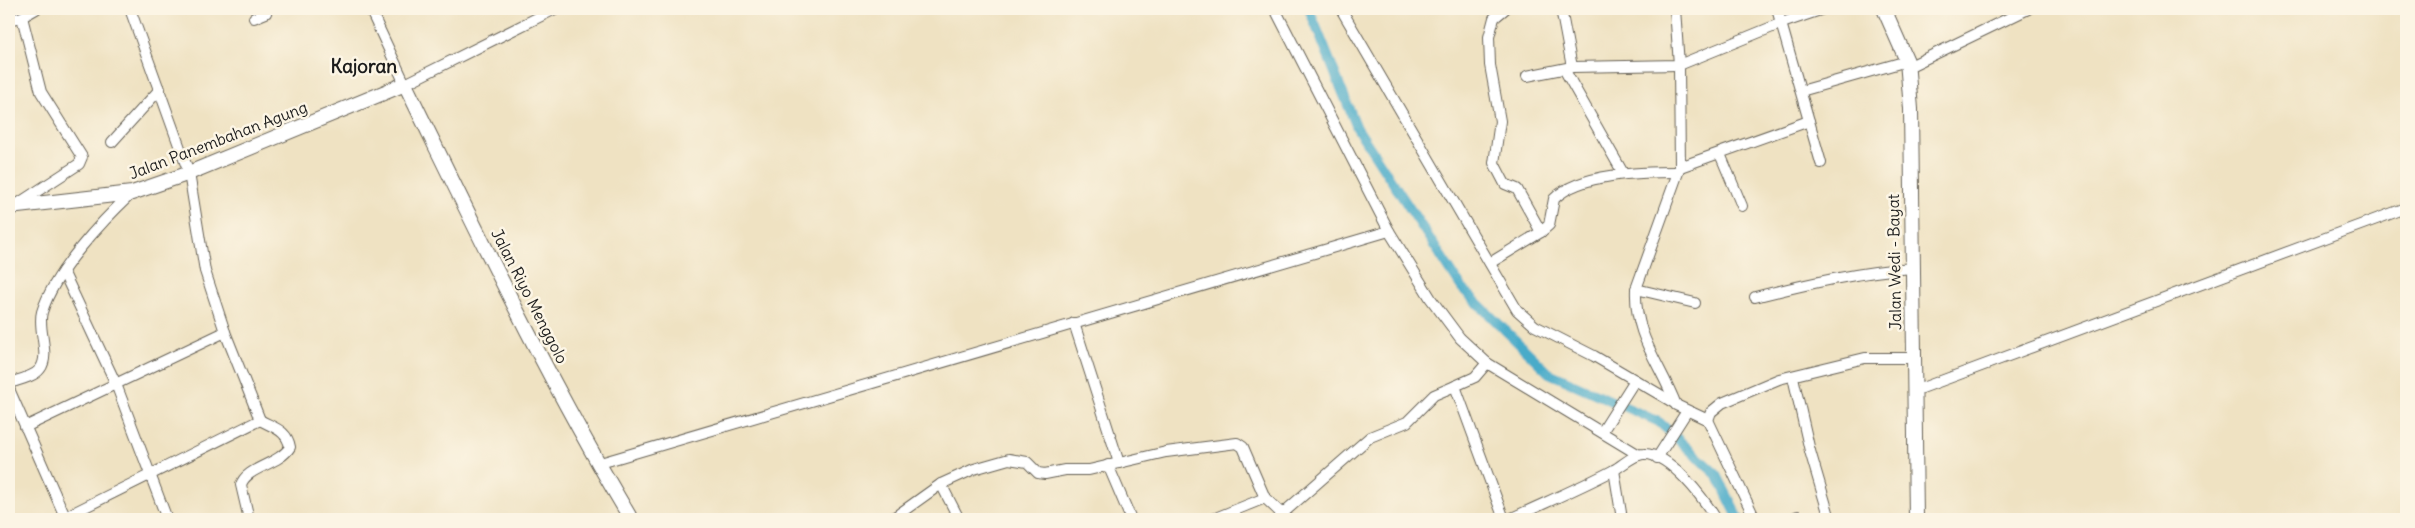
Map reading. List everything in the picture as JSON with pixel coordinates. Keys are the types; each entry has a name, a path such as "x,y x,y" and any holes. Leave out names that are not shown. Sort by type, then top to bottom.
{"street":[{"path":"9,20 22,17 36,9"},
{"path":"130,9 160,89 205,271 225,332 260,420 284,432 288,438 290,447 279,459 251,472 242,480 241,485 249,519"},
{"path":"254,18 266,13 267,9"},
{"path":"370,9 404,84 555,9"},
{"path":"1275,9 1389,231 1431,299 1460,338 1487,363 1603,430 1638,455"},
{"path":"1342,9 1512,302 1525,318 1535,326 1676,404 1686,413 1708,420 1755,519"},
{"path":"1505,9 1494,18 1489,37 1490,65 1500,121 1494,162 1505,184 1517,189 1541,232"},
{"path":"1560,9 1568,68 1623,173"},
{"path":"1675,9 1679,65 1679,170 1636,289 1638,322 1676,404"},
{"path":"1777,9 1821,163"},
{"path":"1527,76 1568,68 1679,65 1782,23 1822,9"},
{"name":"Jalan Wedi - Bayat","path":"1884,9 1907,64 1916,519"},
{"path":"1801,91 1907,64 2017,11 2028,9"},
{"path":"12,206 79,164 82,157 42,92 22,17"},
{"name":"Jalan Panembahan Agung","path":"12,206 132,193 182,175 404,84"},
{"name":"Jalan Riyo Menggolo","path":"404,84 522,322 597,464 631,519"},
{"path":"112,142 160,89"},
{"path":"1490,263 1541,232 1549,225 1551,207 1557,196 1591,181 1623,173 1679,170 1809,121"},
{"path":"1720,154 1742,206"},
{"path":"9,383 35,374 43,364 42,312 63,271 108,216 132,193"},
{"path":"1914,391 2406,208"},
{"path":"597,464 1389,231"},
{"path":"1755,297 1820,280 1879,270 1912,268"},
{"path":"63,271 116,384 167,519"},
{"path":"1636,289 1695,304"},
{"path":"1074,323 1119,463"},
{"path":"25,427 225,332"},
{"path":"1708,420 1712,412 1730,399 1766,383 1865,358 1913,358"},
{"path":"899,517 941,484 974,469 1012,458 1027,462 1041,474 1065,470 1089,470 1172,450 1239,443 1243,447 1265,498 1282,518 1370,437 1407,422 1434,395 1475,377 1487,363"},
{"path":"1793,377 1810,451 1830,519"},
{"path":"1603,430 1634,382"},
{"path":"1455,386 1504,519"},
{"path":"9,389 64,518 260,420"},
{"path":"1659,454 1686,413"},
{"path":"1510,519 1614,470 1638,455 1659,454 1685,478 1716,519"},
{"path":"1108,465 1130,519"},
{"path":"1614,470 1622,519"},
{"path":"941,484 959,519"},
{"path":"1213,519 1265,498"}],"waterway":[{"path":"1309,9 1357,128 1462,288 1549,373 1659,422 1717,475 1739,519"}],"district":[{"name":"Kajoran","path":"364,66"}]}
